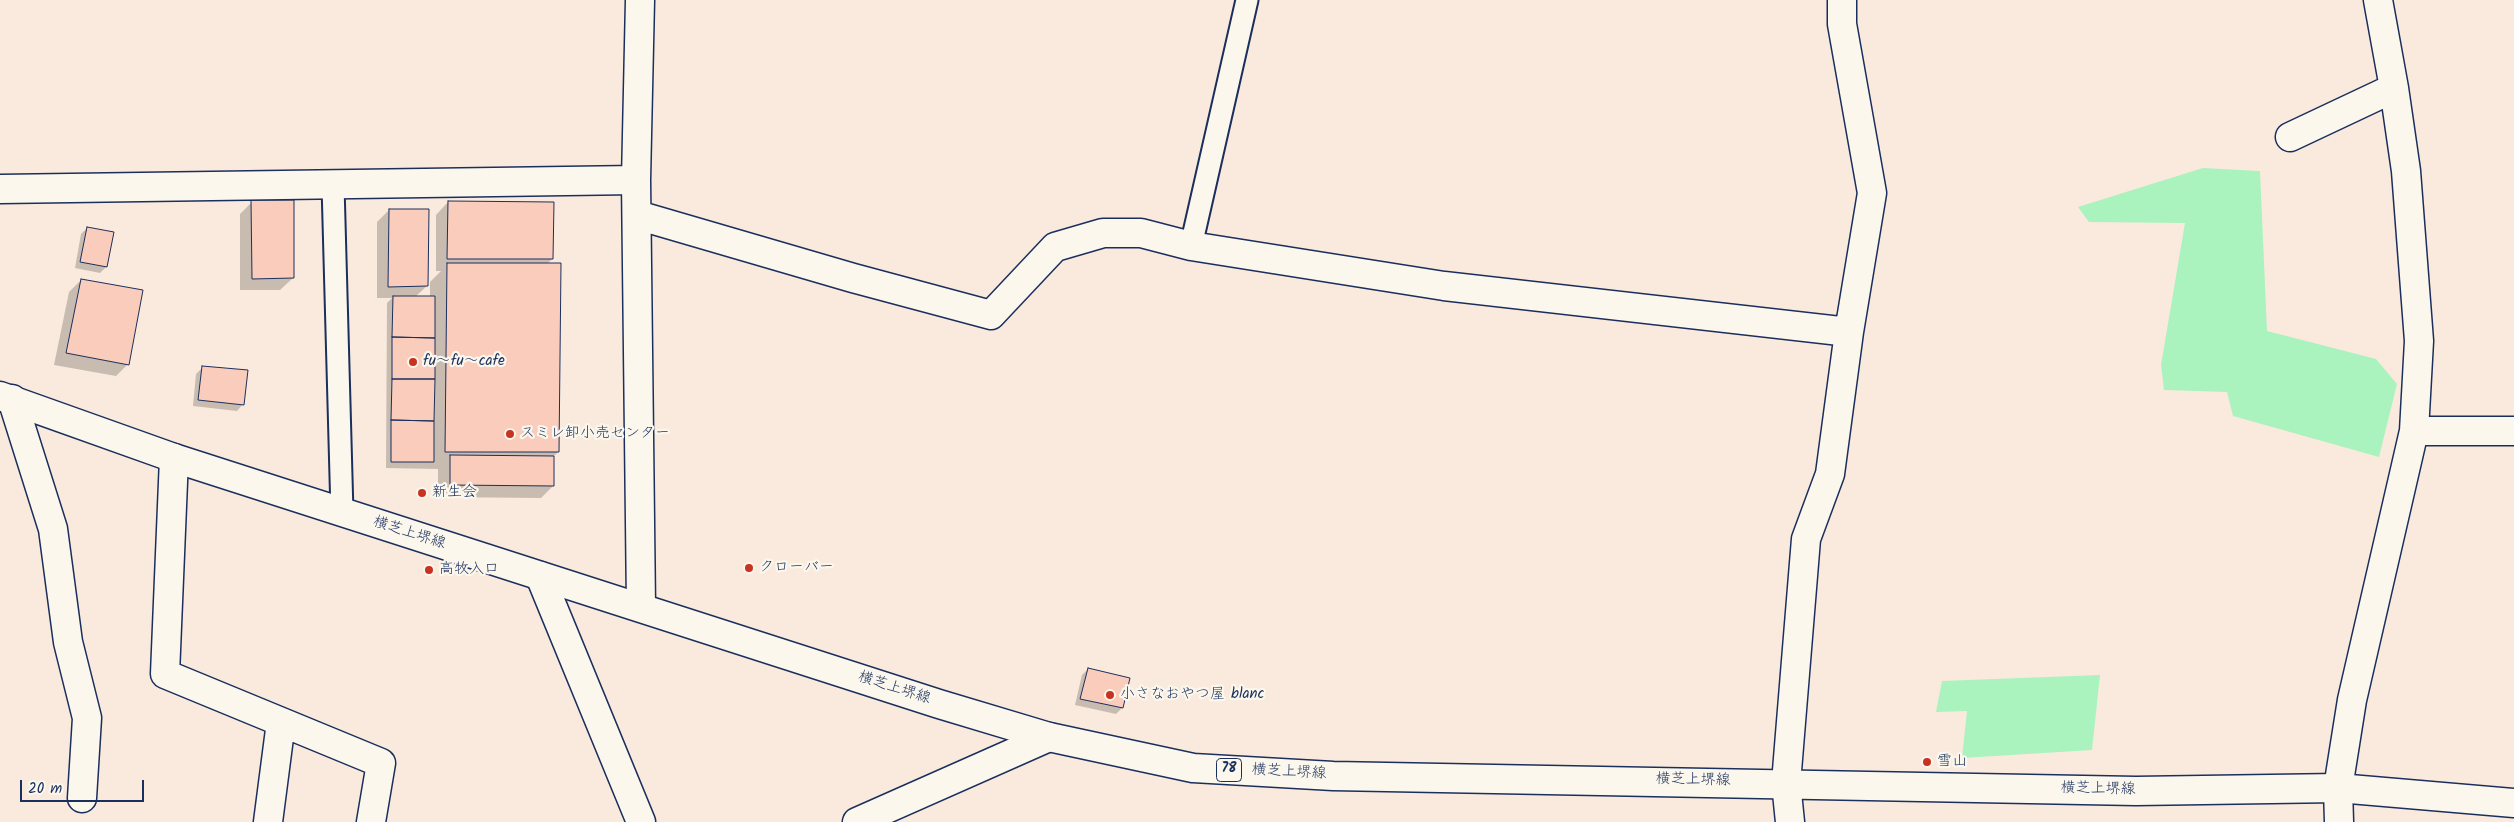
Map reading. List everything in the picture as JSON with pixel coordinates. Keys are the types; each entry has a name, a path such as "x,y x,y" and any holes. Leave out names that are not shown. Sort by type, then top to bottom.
{"street":[{"path":"640,0 636,180 641,607"},
{"path":"1790,822 1786,783 1806,539 1830,474 1848,332 1872,193 1842,24 1842,0"},
{"path":"2339,822 2338,788 2352,700 2414,431 2419,341 2406,171 2394,88 2378,0"},
{"path":"2290,137 2394,88"},
{"path":"0,189 636,180"},
{"path":"637,215 853,278 991,314 1055,247 1103,233 1141,232 1192,246 1444,286 1848,332"},
{"path":"6,398 53,529 68,642 87,718 82,798"},
{"name":"横芝上堺線","path":"6,398 174,458 939,704 1049,737 1192,768 1333,776 2136,791 2338,788 2514,803"},
{"path":"2414,431 2514,431"},
{"path":"174,458 165,674 380,763 370,822"},
{"path":"540,576 641,822"},
{"path":"268,822 281,722"},
{"path":"857,822 1049,737"}],"lane":[{"path":"1192,246 1247,0"},
{"path":"333,185 342,512"}],"green space":[{"path":"2203,168 2260,171 2267,331 2376,359 2397,384 2379,457 2233,416 2227,392 2164,390 2161,365 2185,223 2089,222 2078,207"},
{"path":"2100,675 2092,750 1962,758 1967,711 1936,712 1942,681"}],"building":[{"path":"251,200 294,200 294,278 252,279"},
{"path":"448,201 554,202 553,259 447,259"},
{"path":"389,209 429,209 428,286 388,287"},
{"path":"87,227 114,232 107,267 80,262"},
{"path":"447,263 561,263 559,452 445,452"},
{"path":"81,279 143,290 129,365 66,353"},
{"path":"393,296 435,296 435,338 392,337"},
{"path":"392,337 435,338 435,379 392,379"},
{"path":"202,366 248,370 244,405 198,400"},
{"path":"392,379 435,379 434,421 391,420"},
{"path":"391,420 434,421 434,462 391,462"},
{"path":"450,455 554,456 554,486 450,485"},
{"path":"1088,668 1130,678 1123,708 1080,699"}],"place":[{"name":"fu～fu～cafe","path":"413,362"},
{"name":"スミレ卸小売センター","path":"510,434"},
{"name":"新生会","path":"422,493"},
{"name":"クローバー","path":"749,568"},
{"name":"高牧入口","path":"429,570"},
{"name":"小さなおやつ屋 blanc","path":"1110,695"},
{"name":"雪山","path":"1927,762"}]}
